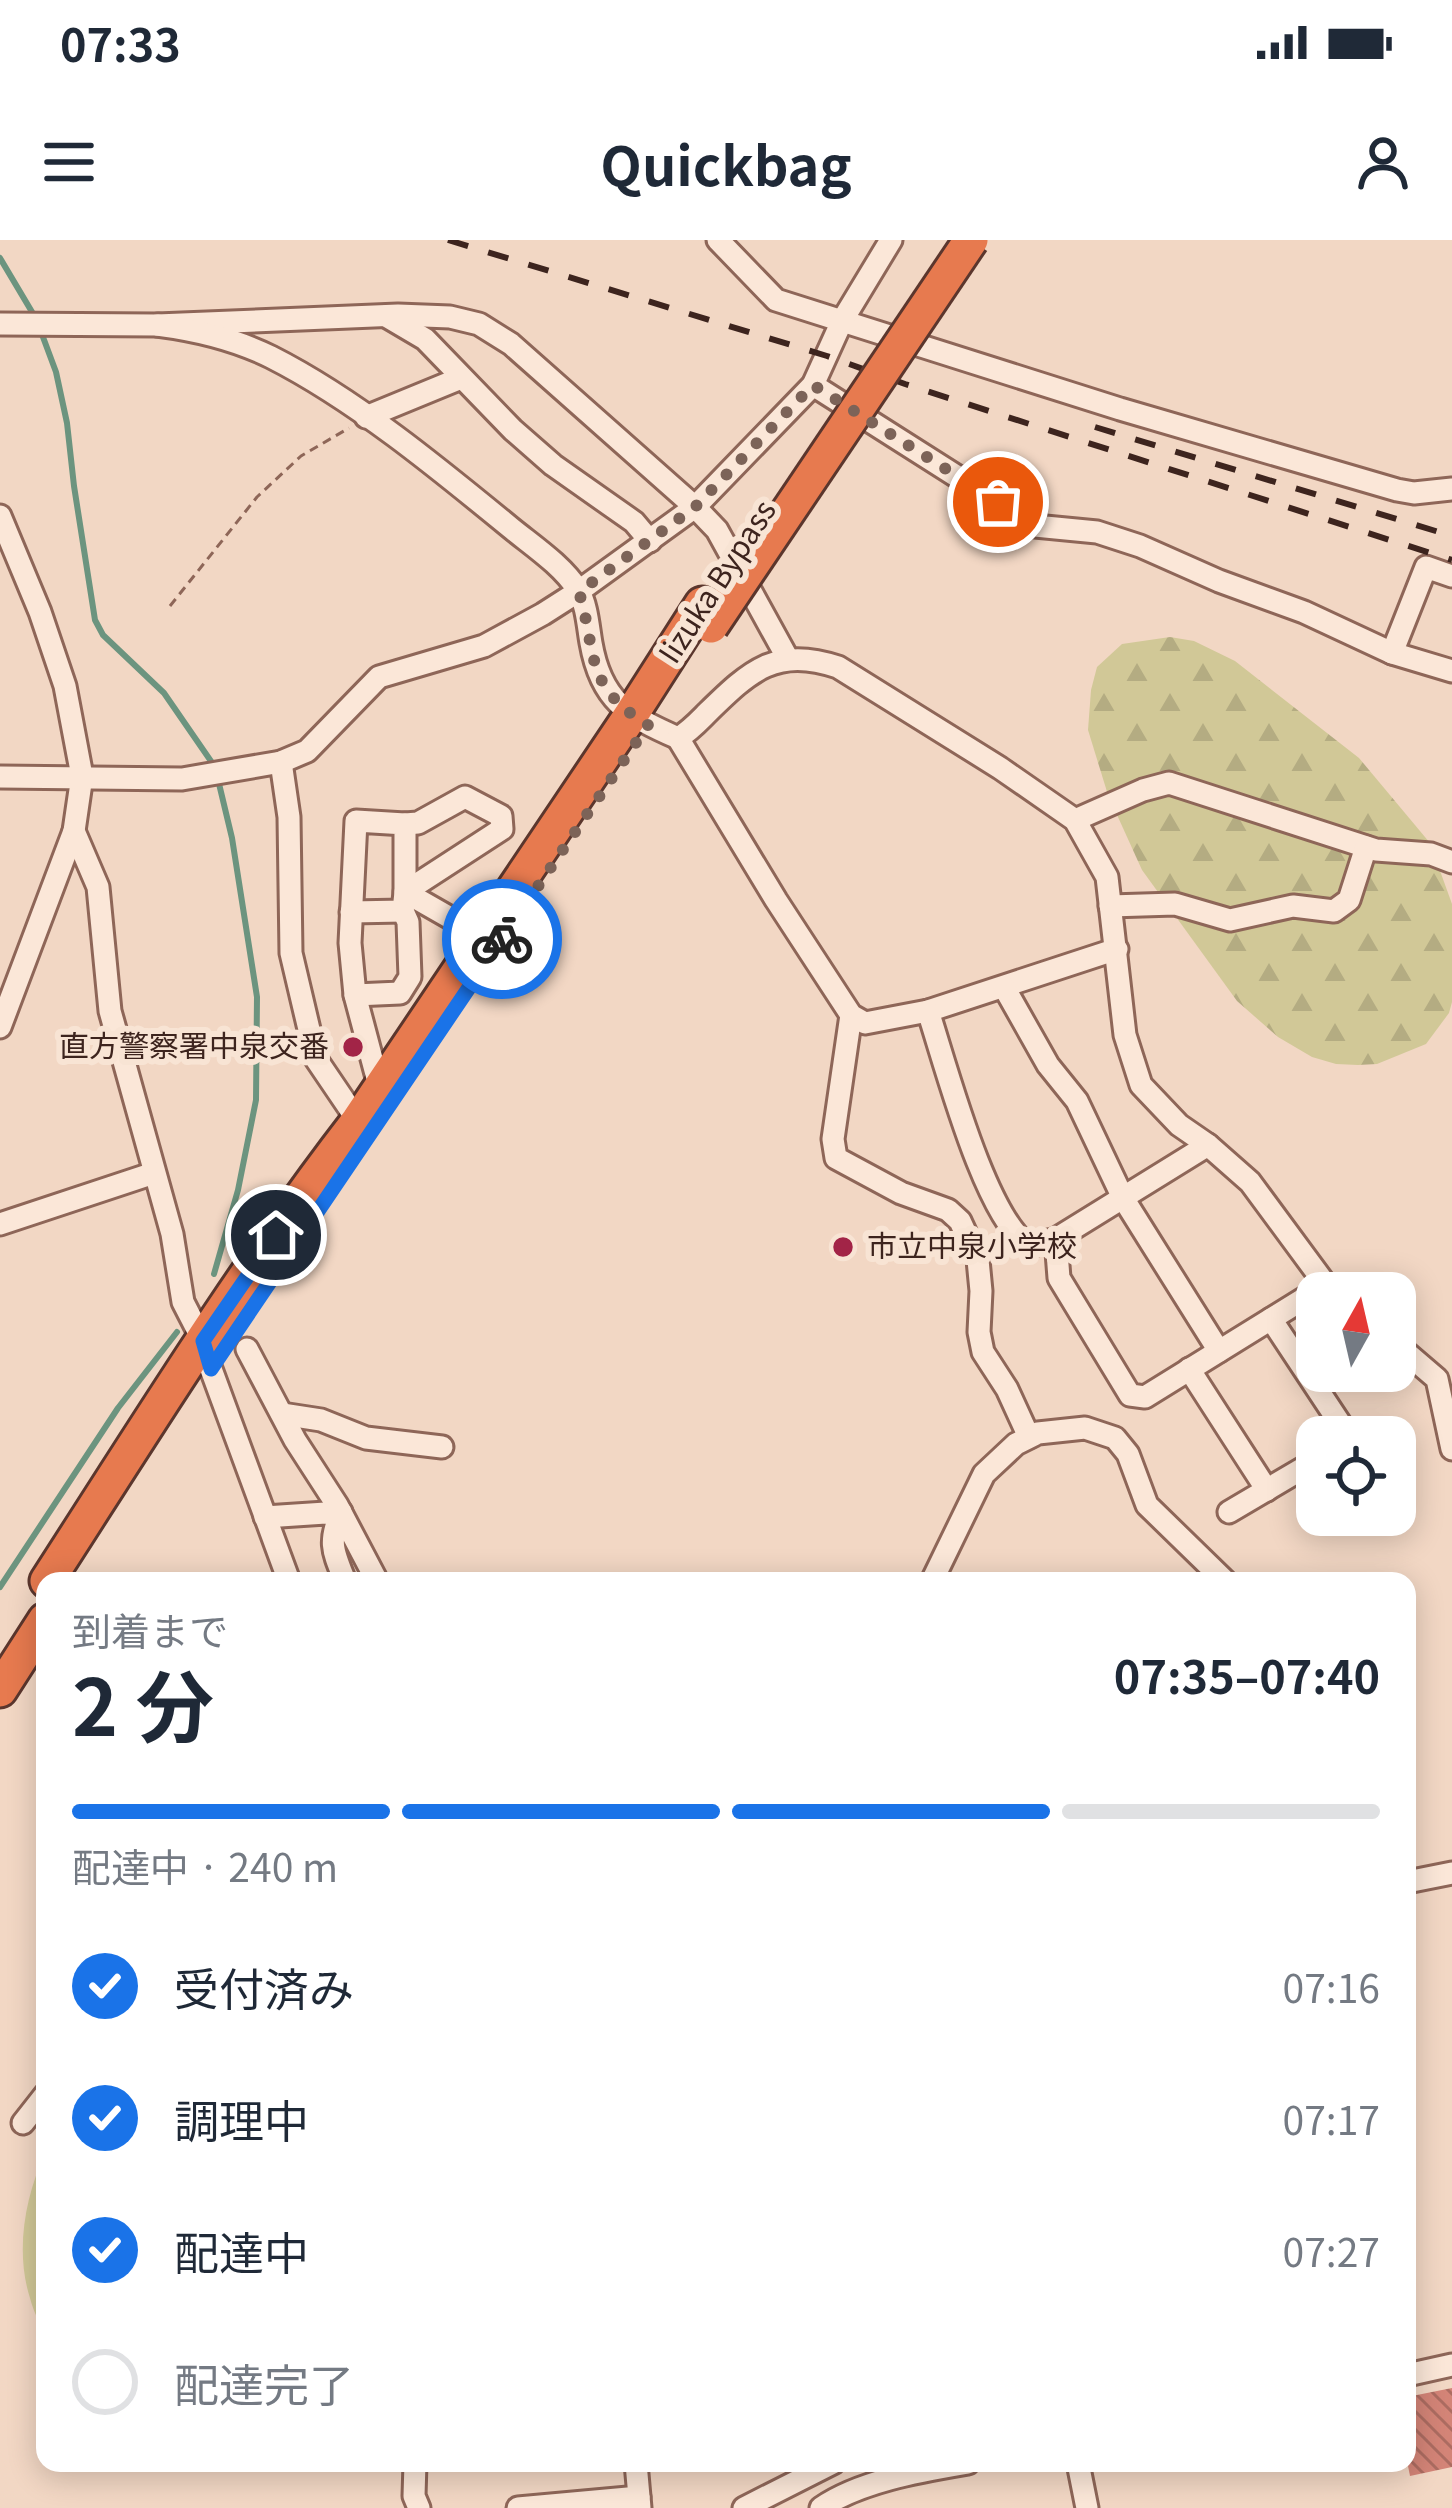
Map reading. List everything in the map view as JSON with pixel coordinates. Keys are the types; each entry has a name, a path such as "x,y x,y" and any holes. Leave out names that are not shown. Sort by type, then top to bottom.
{"highway":[{"name":"Iizuka Bypass","path":"706,615 947,240"},
{"path":"53,1572 653,726 706,615 971,240"},
{"path":"75,1572 324,1165 482,936 653,726"},
{"path":"0,1653 36,1597"},
{"path":"0,1690 36,1634"}],"street":[{"path":"718,240 776,300 1396,490 1452,489"},
{"path":"0,777 182,779 281,762 307,751 380,677 484,646 579,592 695,507 813,385 842,321 890,240"},
{"path":"386,316 425,339 513,430 553,465 634,522 650,541"},
{"path":"0,323 157,325 386,316 450,317 479,324 511,344 717,530 788,658"},
{"path":"157,325 203,331 268,355 321,386 436,466 556,565 579,592 603,687 653,726 851,1015 865,1023 928,1012 1117,949"},
{"path":"366,417 460,378"},
{"path":"813,385 1035,526 1096,532 1140,546 1392,653 1452,671"},
{"path":"0,516 65,686 82,776 74,831 0,1027"},
{"path":"1392,653 1426,567 1452,576"},
{"path":"653,726 690,731 746,676 788,658 820,661 838,667 1000,768 1075,820 1107,877 1125,1035 1141,1085 1178,1125 1250,1182 1317,1272"},
{"path":"281,762 289,817 291,953 316,1059 358,1121"},
{"path":"1075,820 1169,783 1366,847 1431,854 1452,862"},
{"path":"351,912 404,902 502,829 501,816 465,797 418,823 356,820 351,912 350,943 355,994 380,1088"},
{"path":"355,994 400,993 410,977 405,824"},
{"path":"74,831 98,887 110,1011 172,1234 183,1302 286,1572"},
{"path":"1110,906 1175,904 1230,920 1293,906 1334,910 1349,900 1366,847"},
{"path":"404,902 482,936"},
{"path":"1004,987 1048,1065 1077,1101 1123,1198 1219,1351"},
{"path":"928,1012 986,1186 1017,1239 1029,1246 1057,1239 1208,1145"},
{"path":"851,1015 833,1139 836,1158 902,1193 949,1210 960,1221 978,1260 983,1352 1029,1437"},
{"path":"0,1224 154,1173"},
{"path":"1057,1239 1059,1277 1130,1396 1144,1397 1296,1306"},
{"path":"1271,1319 1335,1416"},
{"path":"248,1348 372,1572"},
{"path":"1416,1356 1444,1374 1452,1449"},
{"path":"1190,1369 1267,1490"},
{"path":"281,1414 321,1420 366,1438 442,1447"},
{"path":"936,1572 984,1474 1029,1437 1085,1428 1115,1438 1128,1454 1147,1504 1217,1572"},
{"path":"1229,1512 1296,1473"},
{"path":"266,1517 340,1512"},
{"path":"340,1512 331,1546 341,1572"},
{"path":"1416,1880 1452,1873"},
{"path":"23,2123 36,2106"},
{"path":"1416,2373 1452,2366"},
{"path":"419,2508 414,2496 420,2472"},
{"path":"518,2508 639,2502 637,2472"},
{"path":"744,2508 815,2472"},
{"path":"821,2508 918,2472"},
{"path":"1080,2472 1087,2508"}],"path":[{"path":"170,606 257,497 301,456 366,417"}],"green space":[{"path":"1170,637 1194,641 1235,661 1359,758 1430,843 1452,904 1452,1002 1426,1044 1377,1064 1336,1064 1312,1057 1278,1037 1237,1001 1142,870 1108,795 1088,730 1091,690 1097,667 1122,644"},
{"path":"36,2178 36,2315 23,2262"}],"building":[{"path":"1452,2388 1452,2467 1410,2476 1409,2472 1416,2472 1416,2395"}],"waterway":[{"path":"0,258 35,317"},
{"path":"40,329 67,423 95,620 103,635 164,693 215,767 232,838 257,997 256,1100 238,1190 214,1274"},
{"path":"0,1587 118,1408 177,1332"}],"railway":[{"path":"448,240 827,356 1452,560"},
{"path":"1095,427 1452,536"}],"way so far":[{"path":"502,939 648,725 603,687 579,592 695,507 813,385 998,502"}],"place":[{"name":"直方警察署中泉交番","path":"353,1047"},
{"name":"市立中泉小学校","path":"843,1247"}],"route":[{"path":"276,1235 203,1341 211,1369 502,939"}]}
